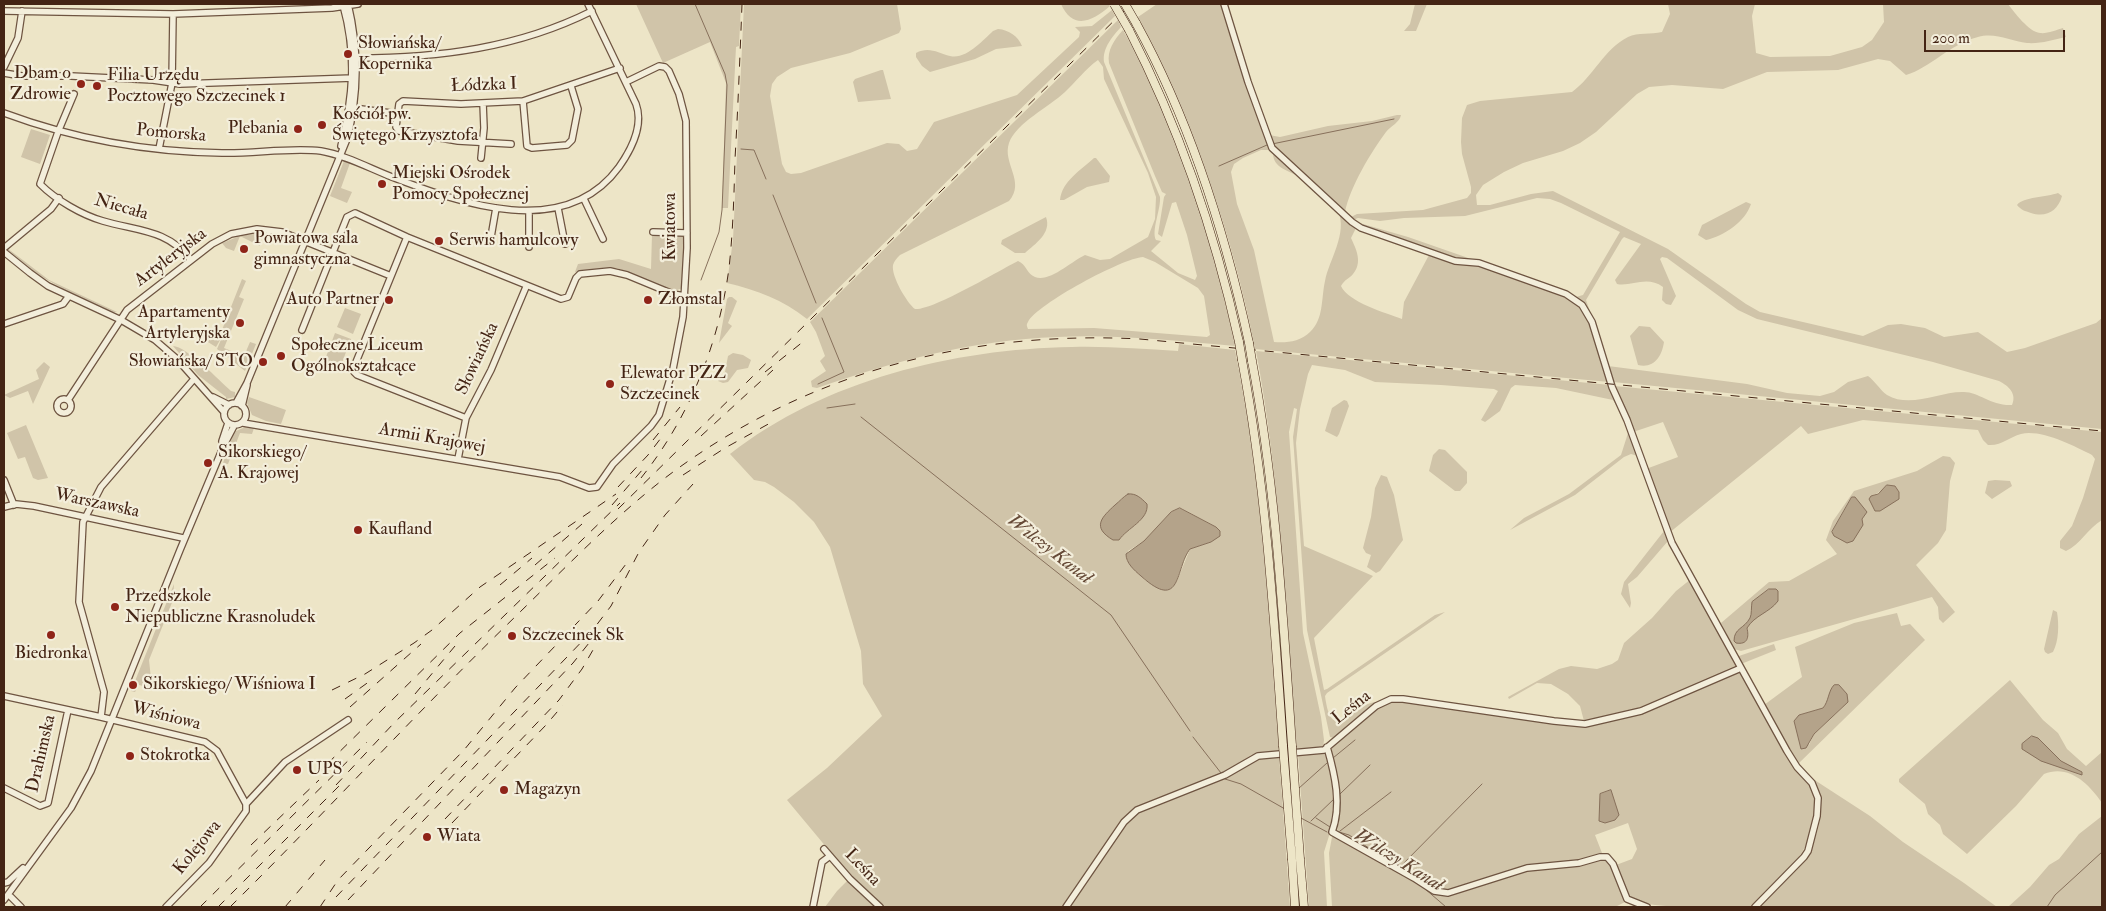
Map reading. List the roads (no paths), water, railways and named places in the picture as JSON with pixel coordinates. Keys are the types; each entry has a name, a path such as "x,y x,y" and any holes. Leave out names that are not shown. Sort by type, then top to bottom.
{"highway":[{"path":"1114,4 1129,30 1173,124 1200,196 1224,277 1239,342 1256,442 1288,746"},
{"path":"1125,4 1176,106 1200,167 1228,256 1249,343 1265,442 1277,544 1296,859 1295,907"},
{"path":"1296,859 1304,907"}],"street":[{"path":"4,67 18,38 21,11 18,4"},
{"path":"4,11 173,14 358,4"},
{"path":"588,4 626,82"},
{"path":"1224,4 1248,82 1272,148 1352,222 1361,228 1428,253 1455,261 1478,263 1547,287 1574,298 1582,306 1598,336 1612,387 1627,420 1666,532 1791,759 1812,783 1816,791 1818,804 1816,824 1804,857 1755,907"},
{"path":"59,198 51,209 4,250 30,273 69,296 120,320 162,345 224,412 224,418 231,424 242,423 246,415 242,406 247,383 347,139 354,108 357,58 354,30 346,5"},
{"path":"339,156 350,108 353,78 346,5"},
{"path":"357,58 421,56 488,47 542,32 592,10"},
{"path":"159,150 172,83 173,14"},
{"name":"Kwiatowa","path":"589,488 596,488 602,483 613,464 651,426 659,415 676,357 685,296 686,121 679,94 668,69 663,66 626,82"},
{"name":"Łódzka I","path":"398,114 399,104 403,101 450,104 523,101 620,68"},
{"path":"4,73 22,76 140,79 172,83 250,83 353,78"},
{"name":"Pomorska","path":"4,113 58,132 159,150 245,154 311,150 339,156 432,192 496,208 529,211 558,208 584,199 598,189 616,171 636,136 639,114 626,82"},
{"path":"523,101 525,143 528,148 566,146 570,144 578,110 571,86"},
{"path":"58,132 74,94"},
{"path":"481,158 483,103"},
{"path":"354,108 398,114 396,129 399,131 483,143 511,144"},
{"name":"Niecała","path":"58,132 40,184 59,198 96,218 146,230 166,238 180,246 192,260"},
{"path":"584,199 603,239"},
{"path":"491,237 496,208"},
{"path":"558,208 565,244"},
{"path":"528,247 529,211"},
{"path":"302,330 348,217 354,213 407,237 564,300 568,297 576,278 580,274 610,271 621,272 673,294 685,296"},
{"name":"Artyleryjska","path":"68,400 127,310 221,239 245,230 276,231 392,276"},
{"path":"653,232 686,234"},
{"name":"Słowiańska","path":"407,237 354,367 354,372 466,418 492,370 526,286"},
{"path":"4,324 62,305 69,296"},
{"path":"101,717 104,692 79,602 83,524 101,488 194,379"},
{"path":"224,412 247,383"},
{"path":"208,395 242,406"},
{"name":"Armii Krajowej","path":"246,415 268,426"},
{"path":"458,459 466,418"},
{"name":"Armii Krajowej","path":"242,423 565,478 589,488"},
{"path":"180,550 183,538 231,424"},
{"path":"21,907 6,896 78,796 91,771 231,424"},
{"path":"4,480 14,505"},
{"name":"Warszawska","path":"4,507 14,505 39,507 183,538"},
{"name":"Leśna","path":"1066,907 1124,822 1137,810 1227,774 1258,756 1320,751 1376,706 1391,699 1403,699 1585,724 1641,711 1741,668"},
{"name":"Wiśniowa","path":"4,696 101,717 211,745 217,751 246,804"},
{"name":"Drahimska","path":"4,788 40,806 45,805 49,801 68,710"},
{"path":"246,804 286,762 348,720"},
{"path":"1327,747 1337,800 1338,816 1332,832 1434,891 1448,893 1527,868 1579,863 1600,857 1610,860 1614,864 1627,900 1647,907"},
{"name":"Kolejowa","path":"166,907 214,857 245,814 246,804"},
{"name":"Leśna","path":"824,849 850,880 880,907"},
{"path":"813,907 822,862 830,856"},
{"path":"4,883 8,882 32,860"}],"waterway":[{"path":"695,4 725,74 727,85 722,210 719,232 701,280"},
{"path":"1272,144 1394,119"},
{"path":"1219,166 1267,145"},
{"path":"741,149 754,150 766,179"},
{"name":"Wilczy Kanał","path":"773,195 816,303"},
{"name":"Wilczy Kanał","path":"818,384 844,372 822,318"},
{"name":"Wilczy Kanał","path":"827,408 855,404"},
{"name":"Wilczy Kanał","path":"861,417 1111,615 1190,731"},
{"name":"Wilczy Kanał","path":"1193,737 1221,773"},
{"path":"1333,758 1355,740"},
{"path":"1298,789 1327,763"},
{"path":"1340,794 1370,765"},
{"name":"Wilczy Kanał","path":"1225,779 1241,784 1285,809"},
{"path":"1399,868 1482,784"},
{"path":"1340,831 1391,792"},
{"path":"1311,821 1334,799"},
{"name":"Wilczy Kanał","path":"1301,818 1327,832"},
{"path":"1316,818 1330,827"},
{"path":"1339,832 1349,835 1381,856"},
{"name":"Wilczy Kanał","path":"2047,907 2055,895 2102,852"},
{"name":"Wilczy Kanał","path":"1405,876 1421,886"},
{"name":"Wilczy Kanał","path":"1424,888 1446,907"}],"railway":[{"path":"641,478 674,431 699,379 718,324 724,296 729,268 732,227 742,4"},
{"path":"618,509 1131,4"},
{"path":"230,907 481,651 589,544 645,494 718,442 773,411 831,386 890,366 951,351 1013,342 1076,338 1140,339 2102,431"},
{"path":"765,372 804,341"},
{"path":"701,436 773,370"},
{"path":"653,440 680,407"},
{"path":"683,475 725,448 772,422"},
{"path":"618,487 661,438"},
{"path":"612,505 643,469"},
{"path":"336,897 592,631 611,606 639,552 665,515 693,484"},
{"path":"332,690 365,674 414,643 432,630 480,587 616,494"},
{"path":"336,785 394,723 620,503"},
{"path":"535,565 582,524"},
{"path":"500,585 532,558"},
{"path":"315,776 460,633 555,558"},
{"path":"320,907 338,880 464,750 515,688 598,601 626,564"},
{"path":"348,900 573,663 597,633"},
{"path":"445,819 559,700 582,669 597,643"},
{"path":"350,707 421,644"},
{"path":"415,694 455,646"},
{"path":"345,699 370,681"},
{"path":"452,823 563,705"},
{"path":"200,907 367,742"},
{"path":"251,845 319,780"},
{"path":"218,907 343,782"},
{"path":"285,907 325,860"}],"place":[{"name":"Słowiańska/ Kopernika","path":"348,54"},
{"name":"Dbam o Zdrowie","path":"81,84"},
{"name":"Filia Urzędu Pocztowego Szczecinek 1","path":"97,86"},
{"name":"Kościół pw. Świętego Krzysztofa","path":"322,125"},
{"name":"Plebania","path":"298,129"},
{"name":"Miejski Ośrodek Pomocy Społecznej","path":"382,184"},
{"name":"Serwis hamulcowy","path":"439,241"},
{"name":"Powiatowa sala gimnastyczna","path":"244,249"},
{"name":"Auto Partner","path":"389,300"},
{"name":"Złomstal","path":"648,300"},
{"name":"Apartamenty Artyleryjska","path":"240,323"},
{"name":"Społeczne Liceum Ogólnokształcące","path":"281,356"},
{"name":"Słowiańska/ STO","path":"263,362"},
{"name":"Elewator PZZ Szczecinek","path":"610,384"},
{"name":"Sikorskiego/ A. Krajowej","path":"208,463"},
{"name":"Kaufland","path":"358,530"},
{"name":"Przedszkole Niepubliczne Krasnoludek","path":"115,607"},
{"name":"Biedronka","path":"51,635"},
{"name":"Szczecinek Sk","path":"512,636"},
{"name":"Sikorskiego/ Wiśniowa I","path":"133,685"},
{"name":"Stokrotka","path":"130,756"},
{"name":"UPS","path":"297,770"},
{"name":"Magazyn","path":"504,790"},
{"name":"Wiata","path":"427,837"}]}
